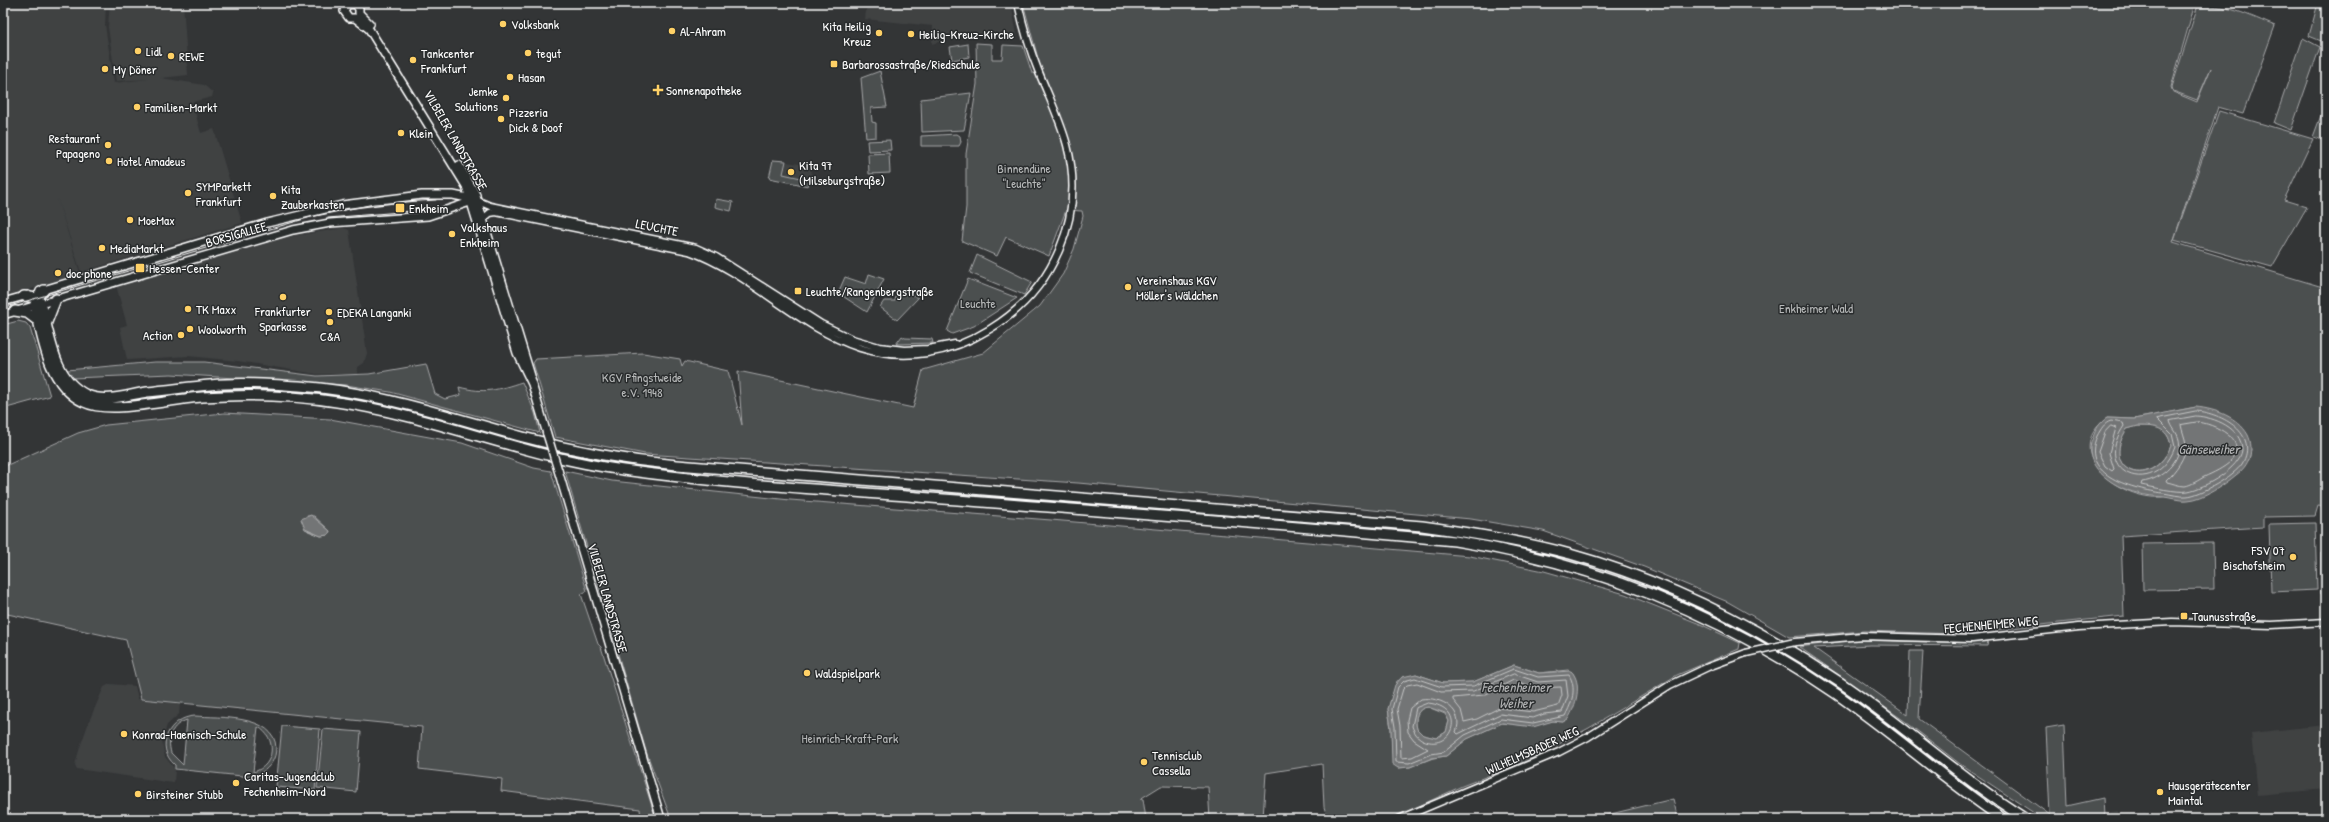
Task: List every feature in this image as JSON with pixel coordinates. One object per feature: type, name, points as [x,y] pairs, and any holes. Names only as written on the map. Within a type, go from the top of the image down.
[{"type":"highway","points":[[44,290],[37,302],[63,374],[77,389],[98,398],[116,398],[212,384],[265,383],[302,386],[386,400],[590,454],[628,460],[1422,526],[1498,537],[1564,552],[1649,580],[1716,610],[1767,637],[1842,684],[1964,778],[2026,819]]},
{"type":"highway","points":[[24,296],[37,302]]},
{"type":"highway","points":[[56,299],[43,322],[51,366],[64,387],[84,403],[103,408],[206,397],[253,395],[305,398],[368,407],[564,459],[640,473],[1359,532],[1455,541],[1528,554],[1605,576],[1646,591],[1743,636],[1835,694],[1953,784],[2003,819]]},
{"type":"highway","points":[[15,311],[32,316],[43,322]]},
{"type":"main road","name":"VILBELER LANDSTRASSE","points":[[352,4],[359,9],[357,16],[349,18],[345,15],[345,9],[352,4]]},
{"type":"main road","name":"VILBELER LANDSTRASSE","points":[[357,16],[379,44],[474,198],[515,348],[532,384]]},
{"type":"main road","name":"VILBELER LANDSTRASSE","points":[[357,16],[378,35],[474,198],[483,220],[529,370],[661,819]]},
{"type":"main road","points":[[457,196],[462,188],[462,179]]},
{"type":"main road","name":"BORSIGALLEE","points":[[3,302],[267,223],[317,211],[394,197],[457,196],[474,198]]},
{"type":"main road","name":"BORSIGALLEE","points":[[3,315],[37,302],[56,299],[300,228],[358,220],[418,218],[474,198]]},
{"type":"street","name":"LEUCHTE","points":[[474,198],[503,211],[674,248],[699,255],[834,337],[860,348],[889,351],[919,350],[961,344],[996,326],[1034,292],[1058,254],[1067,228],[1071,210],[1072,180],[1067,145],[1028,43],[1018,3]]},
{"type":"street","name":"LEUCHTE","points":[[483,220],[492,212],[503,211]]},
{"type":"street","name":"FECHENHEIMER WEG","points":[[1666,687],[1708,667],[1746,653],[1795,642],[1862,636],[1972,639],[2079,627],[2172,622],[2272,625],[2326,622]]},
{"type":"street","name":"WILHELMSBADER WEG","points":[[1400,819],[1559,752],[1593,734],[1666,687]]},
{"type":"shaded area","points":[[3,3],[106,3],[105,25],[114,83],[149,79],[116,81],[108,27],[110,3],[183,3],[188,75],[161,78],[204,85],[213,93],[212,97],[192,102],[201,133],[214,129],[242,223],[81,272],[57,198],[80,273],[3,298]]},
{"type":"shaded area","points":[[867,3],[1011,3],[1017,35],[955,36],[932,44],[933,26],[865,19]]},
{"type":"shaded area","name":"Kita 97 (Milseburgstraße)","points":[[773,160],[813,166],[808,186],[769,178]]},
{"type":"shaded area","points":[[344,228],[349,230],[367,353],[364,363],[358,367],[357,374],[316,374],[238,361],[188,356],[127,360],[120,327],[127,325],[116,285],[280,238]]},
{"type":"shaded area","name":"Konrad-Haenisch-Schule","points":[[110,684],[135,686],[138,699],[180,703],[179,714],[167,725],[162,741],[165,757],[175,769],[174,783],[77,769],[75,765],[90,719],[104,687]]},
{"type":"shaded area","points":[[2326,725],[2326,789],[2257,795],[2251,733]]},
{"type":"shaded area","points":[[2119,811],[2119,814],[2153,812],[2153,819],[2111,819],[2110,812]]},
{"type":"green space","name":"Enkheimer Wald","points":[[1023,3],[2191,3],[2194,7],[2171,87],[2173,92],[2197,102],[2211,68],[2197,100],[2173,91],[2172,87],[2197,8],[2207,6],[2227,8],[2237,11],[2275,26],[2243,114],[2218,107],[2173,242],[2326,288],[2326,507],[2318,506],[2315,516],[2263,517],[2263,527],[2121,536],[2124,616],[1956,634],[1864,631],[1789,637],[1728,602],[1644,567],[1543,531],[1471,519],[1078,483],[645,454],[555,437],[533,363],[536,359],[643,353],[680,359],[682,366],[685,361],[728,371],[742,425],[738,371],[913,408],[923,370],[983,353],[1040,306],[1063,274],[1074,249],[1083,216],[1082,211],[1066,210],[1049,256],[1006,237],[997,256],[962,241],[966,207],[966,154],[977,84],[976,43],[992,44],[992,59],[1002,59],[1003,45],[1023,46],[1032,73],[1042,73]],"holes":[[[2196,407],[2251,450],[2249,460],[2162,497],[2146,496],[2129,491],[2114,483],[2101,472],[2092,460],[2089,446],[2094,432],[2107,418],[2134,419]]]},
{"type":"green space","points":[[2318,3],[2326,3],[2326,43],[2309,36]]},
{"type":"green space","points":[[2303,38],[2320,47],[2291,130],[2274,123]]},
{"type":"green space","points":[[968,44],[969,57],[952,60],[950,47]]},
{"type":"green space","points":[[880,71],[887,107],[871,108],[872,122],[876,123],[876,137],[866,138],[861,78]]},
{"type":"green space","points":[[971,93],[964,130],[922,132],[921,99]]},
{"type":"green space","points":[[2326,102],[2326,141],[2313,137]]},
{"type":"green space","points":[[2219,111],[2313,139],[2284,200],[2307,207],[2272,267],[2174,240]]},
{"type":"green space","points":[[957,134],[960,136],[961,142],[959,146],[921,146],[921,136]]},
{"type":"green space","points":[[890,140],[891,150],[868,151],[867,141]]},
{"type":"green space","points":[[889,153],[890,173],[869,174],[868,154]]},
{"type":"green space","points":[[773,160],[786,161],[783,174],[810,180],[808,186],[769,178]]},
{"type":"green space","points":[[716,199],[733,202],[731,211],[715,207]]},
{"type":"green space","points":[[977,255],[1032,282],[1024,295],[970,273]]},
{"type":"green space","points":[[869,274],[884,279],[867,312],[838,293],[845,277],[866,284]]},
{"type":"green space","name":"Leuchte","points":[[968,279],[1017,298],[974,326],[952,334],[947,331]]},
{"type":"green space","points":[[897,293],[914,295],[918,298],[897,320],[880,307],[884,301],[895,301]]},
{"type":"green space","points":[[18,321],[26,323],[30,328],[50,396],[3,409],[3,325]]},
{"type":"green space","points":[[902,336],[905,338],[932,339],[933,343],[896,344]]},
{"type":"green space","points":[[155,362],[204,362],[317,376],[369,374],[426,364],[435,394],[445,399],[461,395],[459,387],[484,391],[522,382],[535,413],[540,433],[390,392],[346,385],[171,374],[72,378],[67,370]]},
{"type":"green space","points":[[224,413],[330,419],[462,443],[534,468],[551,471],[587,591],[581,594],[598,644],[601,647],[656,819],[641,819],[640,809],[501,791],[502,779],[419,769],[422,727],[141,699],[126,640],[3,613],[3,467],[78,433],[106,425]],"holes":[[[306,516],[314,516],[330,531],[328,535],[321,536],[308,531]]]},
{"type":"green space","points":[[2138,426],[2150,426],[2164,431],[2171,446],[2162,460],[2151,469],[2140,472],[2131,470],[2123,465],[2119,456],[2120,443],[2127,429]]},
{"type":"green space","name":"Heinrich-Kraft-Park","points":[[565,471],[612,481],[790,500],[1051,520],[1470,556],[1544,571],[1625,594],[1700,624],[1740,643],[1739,649],[1677,675],[1589,728],[1529,760],[1462,786],[1391,819],[1328,819],[1324,807],[1322,764],[1266,773],[1263,818],[1210,819],[1208,787],[1161,786],[1140,799],[1143,799],[1146,819],[726,819],[718,816],[716,819],[671,819],[646,751]],"holes":[[[1514,665],[1539,673],[1568,670],[1573,673],[1576,680],[1575,698],[1563,722],[1553,721],[1530,726],[1502,723],[1467,739],[1446,756],[1433,758],[1410,767],[1398,768],[1392,753],[1391,728],[1388,709],[1397,681],[1416,674],[1443,683],[1473,682]]]},
{"type":"green space","name":"FSV 07 Bischofsheim","points":[[2315,523],[2317,590],[2271,592],[2269,524]]},
{"type":"green space","points":[[2213,543],[2214,589],[2143,590],[2142,544]]},
{"type":"green space","points":[[2321,552],[2326,552],[2326,594],[2321,594]]},
{"type":"green space","points":[[1853,640],[1932,642],[1988,641],[1987,646],[1870,645],[1814,648],[1908,715],[1910,651],[1923,651],[1919,719],[2050,815],[2046,728],[2064,725],[2067,806],[2103,798],[2104,817],[2111,816],[2111,819],[2043,819],[1960,764],[1906,722],[1799,647]]},
{"type":"green space","points":[[1428,707],[1445,714],[1449,721],[1446,732],[1436,738],[1423,735],[1417,729],[1417,714],[1421,709]]},
{"type":"green space","points":[[195,716],[231,718],[256,723],[266,729],[273,737],[276,748],[274,759],[261,773],[261,778],[175,769],[175,765],[169,758],[166,750],[165,742],[167,734],[172,727],[186,718]],"holes":[[[187,720],[183,765],[171,753],[170,737],[177,725]],[[258,727],[268,737],[271,744],[271,751],[270,758],[266,764],[261,769],[253,772]]]},
{"type":"green space","points":[[282,726],[320,729],[315,790],[276,787]]},
{"type":"green space","points":[[323,729],[361,732],[356,792],[317,788]]},
{"type":"green space","points":[[1673,799],[1678,819],[1590,819]]},
{"type":"water","name":"Gänseweiher","points":[[2196,407],[2219,412],[2238,423],[2244,429],[2250,441],[2250,457],[2241,471],[2231,479],[2214,491],[2194,499],[2179,500],[2144,495],[2127,490],[2118,486],[2101,473],[2091,457],[2090,447],[2097,429],[2107,418],[2134,419]],"holes":[[[2144,426],[2155,427],[2164,431],[2171,446],[2162,460],[2152,469],[2141,472],[2131,471],[2123,465],[2119,456],[2120,444],[2127,429]]]},
{"type":"water","points":[[311,515],[330,531],[328,535],[321,536],[305,529],[301,519]]},
{"type":"water","name":"Fechenheimer Weiher","points":[[1514,665],[1539,673],[1571,671],[1577,682],[1577,695],[1571,714],[1568,719],[1563,722],[1553,721],[1533,727],[1502,723],[1467,739],[1446,756],[1432,758],[1410,767],[1398,768],[1392,764],[1391,728],[1388,709],[1395,685],[1402,677],[1416,674],[1443,683],[1473,682]],"holes":[[[1428,707],[1445,713],[1449,721],[1446,732],[1436,738],[1423,735],[1417,729],[1416,717],[1421,709]]]},
{"type":"tram line","points":[[3,308],[311,217],[374,204],[436,200]]},
{"type":"tram line","points":[[328,218],[436,209]]},
{"type":"place","name":"Volksbank","points":[[503,24]]},
{"type":"place","name":"Al-Ahram","points":[[672,31]]},
{"type":"place","name":"Kita Heilig Kreuz","points":[[879,33]]},
{"type":"place","name":"Heilig-Kreuz-Kirche","points":[[911,34]]},
{"type":"place","name":"Lidl","points":[[138,51]]},
{"type":"place","name":"tegut","points":[[528,53]]},
{"type":"place","name":"REWE","points":[[171,56]]},
{"type":"place","name":"Tankcenter Frankfurt","points":[[413,60]]},
{"type":"place","name":"Barbarossastraße/Riedschule","points":[[834,64]]},
{"type":"place","name":"My Döner","points":[[105,69]]},
{"type":"place","name":"Hasan","points":[[510,77]]},
{"type":"place","name":"Sonnenapotheke","points":[[658,90]]},
{"type":"place","name":"Jemke Solutions","points":[[506,98]]},
{"type":"place","name":"Familien-Markt","points":[[137,107]]},
{"type":"place","name":"Pizzeria Dick & Doof","points":[[501,119]]},
{"type":"place","name":"Klein","points":[[401,133]]},
{"type":"place","name":"Restaurant Papageno","points":[[108,145]]},
{"type":"place","name":"Hotel Amadeus","points":[[109,161]]},
{"type":"place","name":"Kita 97 (Milseburgstraße)","points":[[791,172]]},
{"type":"place","name":"SYMParkett Frankfurt","points":[[188,193]]},
{"type":"place","name":"Kita Zauberkasten","points":[[273,196]]},
{"type":"place","name":"Enkheim","points":[[400,208]]},
{"type":"place","name":"MoeMax","points":[[130,220]]},
{"type":"place","name":"Volkshaus Enkheim","points":[[452,234]]},
{"type":"place","name":"MediaMarkt","points":[[102,248]]},
{"type":"place","name":"Hessen-Center","points":[[140,268]]},
{"type":"place","name":"doc phone","points":[[58,273]]},
{"type":"place","name":"Vereinshaus KGV Möller's Wäldchen","points":[[1128,287]]},
{"type":"place","name":"Leuchte/Rangenbergstraße","points":[[798,291]]},
{"type":"place","name":"Frankfurter Sparkasse","points":[[283,297]]},
{"type":"place","name":"TK Maxx","points":[[188,309]]},
{"type":"place","name":"EDEKA Langanki","points":[[329,312]]},
{"type":"place","name":"C&A","points":[[330,322]]},
{"type":"place","name":"Woolworth","points":[[190,329]]},
{"type":"place","name":"Action","points":[[181,335]]},
{"type":"place","name":"FSV 07 Bischofsheim","points":[[2293,557]]},
{"type":"place","name":"Taunusstraße","points":[[2184,616]]},
{"type":"place","name":"Waldspielpark","points":[[807,673]]},
{"type":"place","name":"Konrad-Haenisch-Schule","points":[[124,734]]},
{"type":"place","name":"Tennisclub Cassella","points":[[1144,762]]},
{"type":"place","name":"Caritas-Jugendclub Fechenheim-Nord","points":[[236,783]]},
{"type":"place","name":"Hausgerätecenter Maintal","points":[[2160,792]]},
{"type":"place","name":"Birsteiner Stubb","points":[[138,794]]},
{"type":"park label","name":"Binnendüne \"Leuchte\"","points":[[1024,176]]},
{"type":"park label","name":"KGV Pfingstweide e.V. 1948","points":[[642,384]]}]
